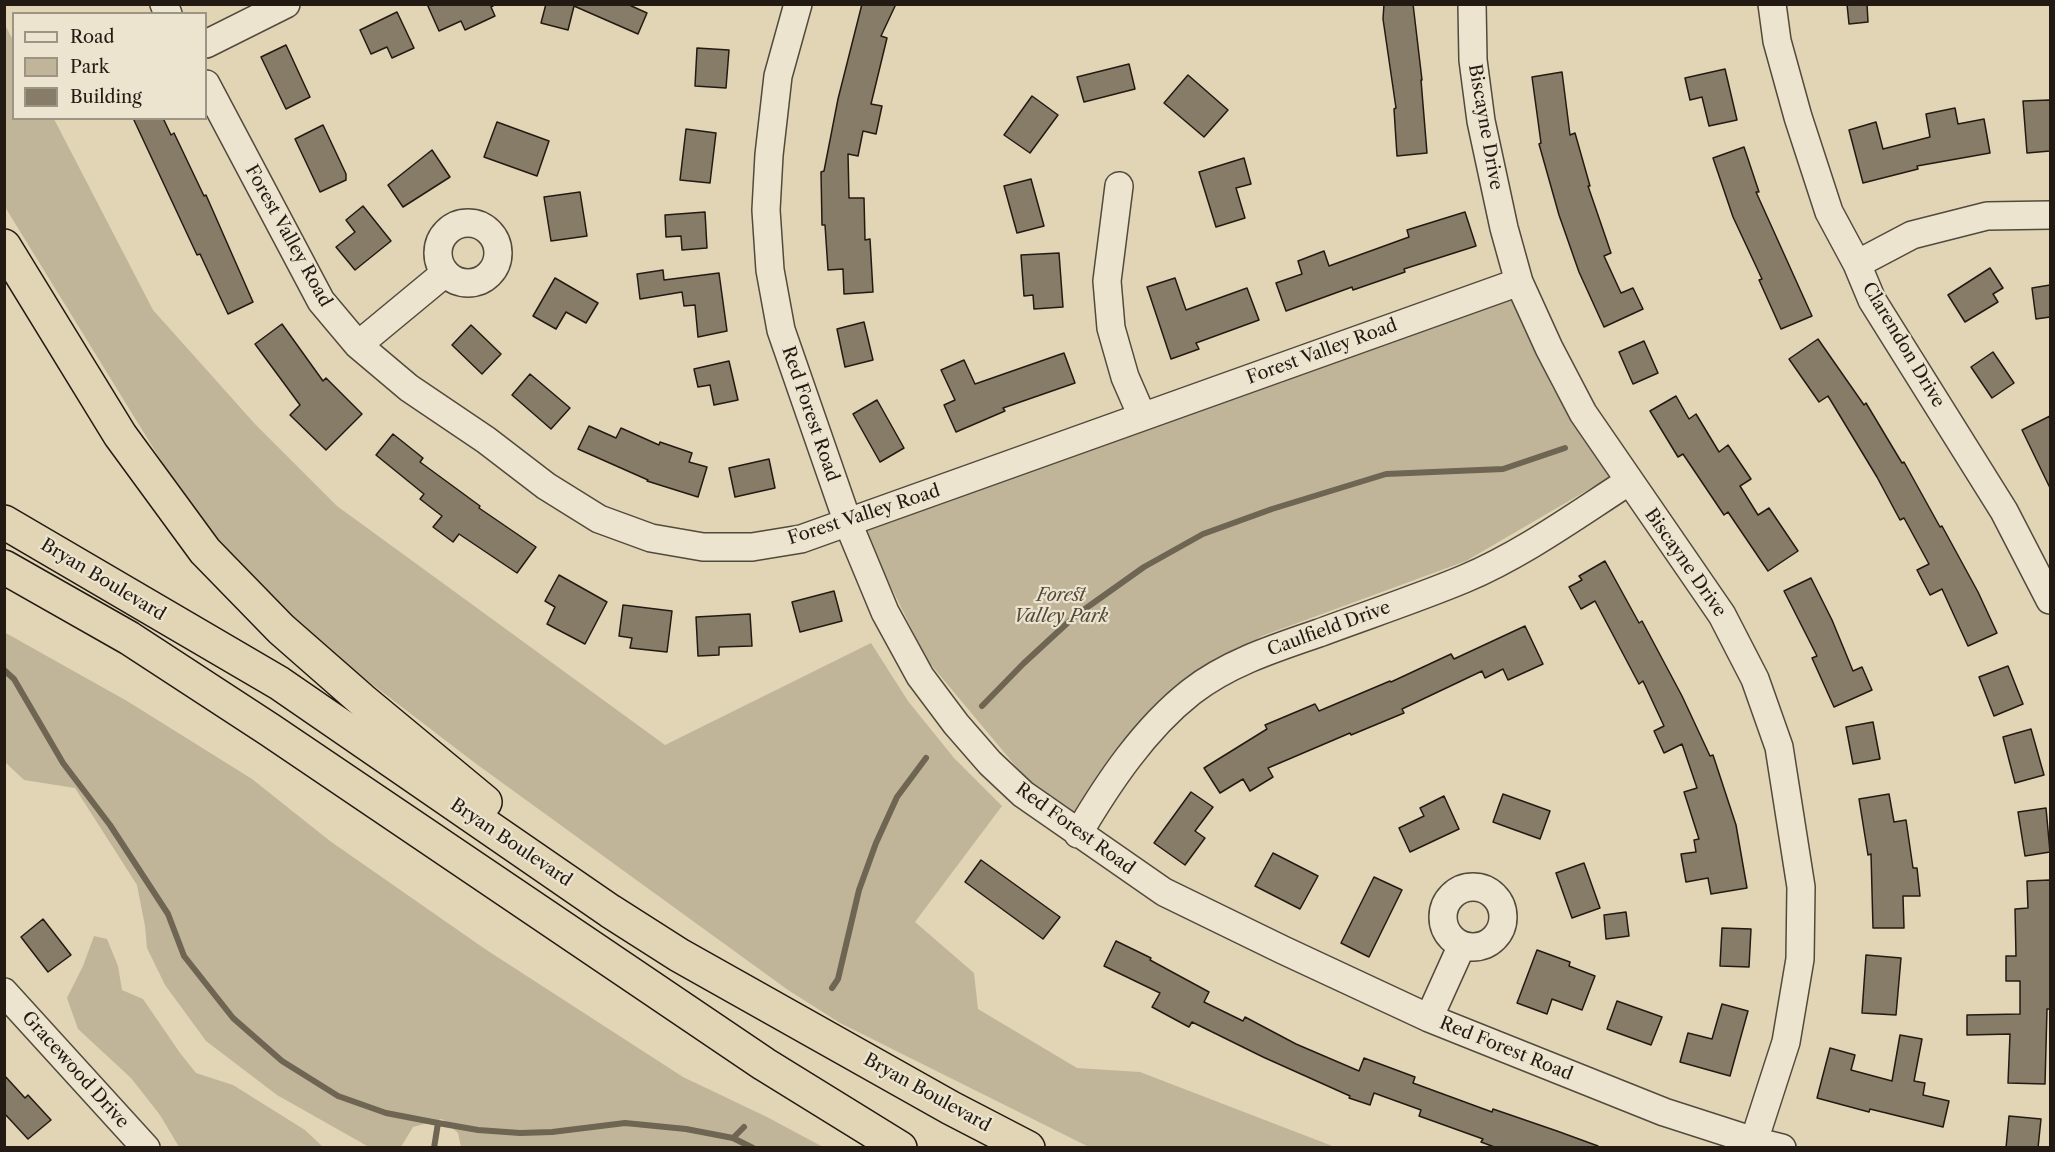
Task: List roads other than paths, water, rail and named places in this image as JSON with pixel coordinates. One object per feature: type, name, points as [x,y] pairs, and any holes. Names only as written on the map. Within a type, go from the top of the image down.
[{"type":"highway","points":[[4,246],[120,435],[205,550],[281,628],[362,700],[496,811],[635,910],[679,955]]},
{"type":"highway","name":"Bryan Boulevard","points":[[4,522],[279,683],[610,911],[679,955],[951,1108],[1028,1148]]},
{"type":"highway","name":"Bryan Boulevard","points":[[4,567],[129,638],[270,730],[764,1064],[900,1148]]},
{"type":"highway","points":[[4,586],[30,598],[86,613]]},
{"type":"street","points":[[207,44],[286,4]]},
{"type":"street","name":"Biscayne Drive","points":[[1472,4],[1473,60],[1481,121],[1504,228],[1519,282],[1548,348],[1582,413],[1722,615],[1755,679],[1779,747],[1801,887],[1800,959],[1786,1041],[1754,1141]]},
{"type":"street","name":"Clarendon Drive","points":[[1772,4],[1776,41],[1829,212],[1857,264],[1872,300],[2004,511],[2050,600]]},
{"type":"street","name":"Red Forest Road","points":[[794,6],[778,76],[769,155],[766,210],[770,270],[781,330],[848,523],[885,612],[920,676],[956,724],[990,763],[1023,794],[1164,892],[1429,1018],[1664,1112],[1782,1148]]},
{"type":"street","name":"Forest Valley Road","points":[[207,86],[321,301],[358,345],[409,388],[486,440],[546,486],[599,519],[651,538],[704,547],[752,547],[801,539],[1519,282]]},
{"type":"street","points":[[1119,186],[1107,281],[1111,328],[1125,377],[1142,416]]},
{"type":"street","points":[[1857,264],[1912,235],[1987,216],[2050,215]]},
{"type":"street","points":[[358,345],[445,273]]},
{"type":"street","name":"Caulfield Drive","points":[[1078,834],[1098,800],[1154,726],[1192,691],[1266,651],[1465,578],[1526,548],[1628,482]]},
{"type":"street","points":[[1429,1018],[1462,945]]},
{"type":"street","name":"Gracewood Drive","points":[[4,992],[146,1148]]},
{"type":"waterway","points":[[982,706],[1075,616],[1144,567],[1203,534],[1272,509],[1386,474],[1503,469],[1565,448]]},
{"type":"waterway","points":[[4,670],[14,679],[63,763],[110,825],[168,914],[184,956],[233,1018],[282,1061],[338,1096],[386,1113],[438,1123],[478,1130],[520,1133],[552,1132],[625,1123],[686,1129],[733,1138],[753,1148]]},
{"type":"waterway","points":[[832,988],[838,979],[859,890],[876,843],[897,797],[926,758]]},
{"type":"waterway","points":[[434,1148],[438,1123]]},
{"type":"waterway","points":[[733,1138],[744,1127]]},
{"type":"park label","name":"Forest Valley Park","points":[[1061,606]]}]
